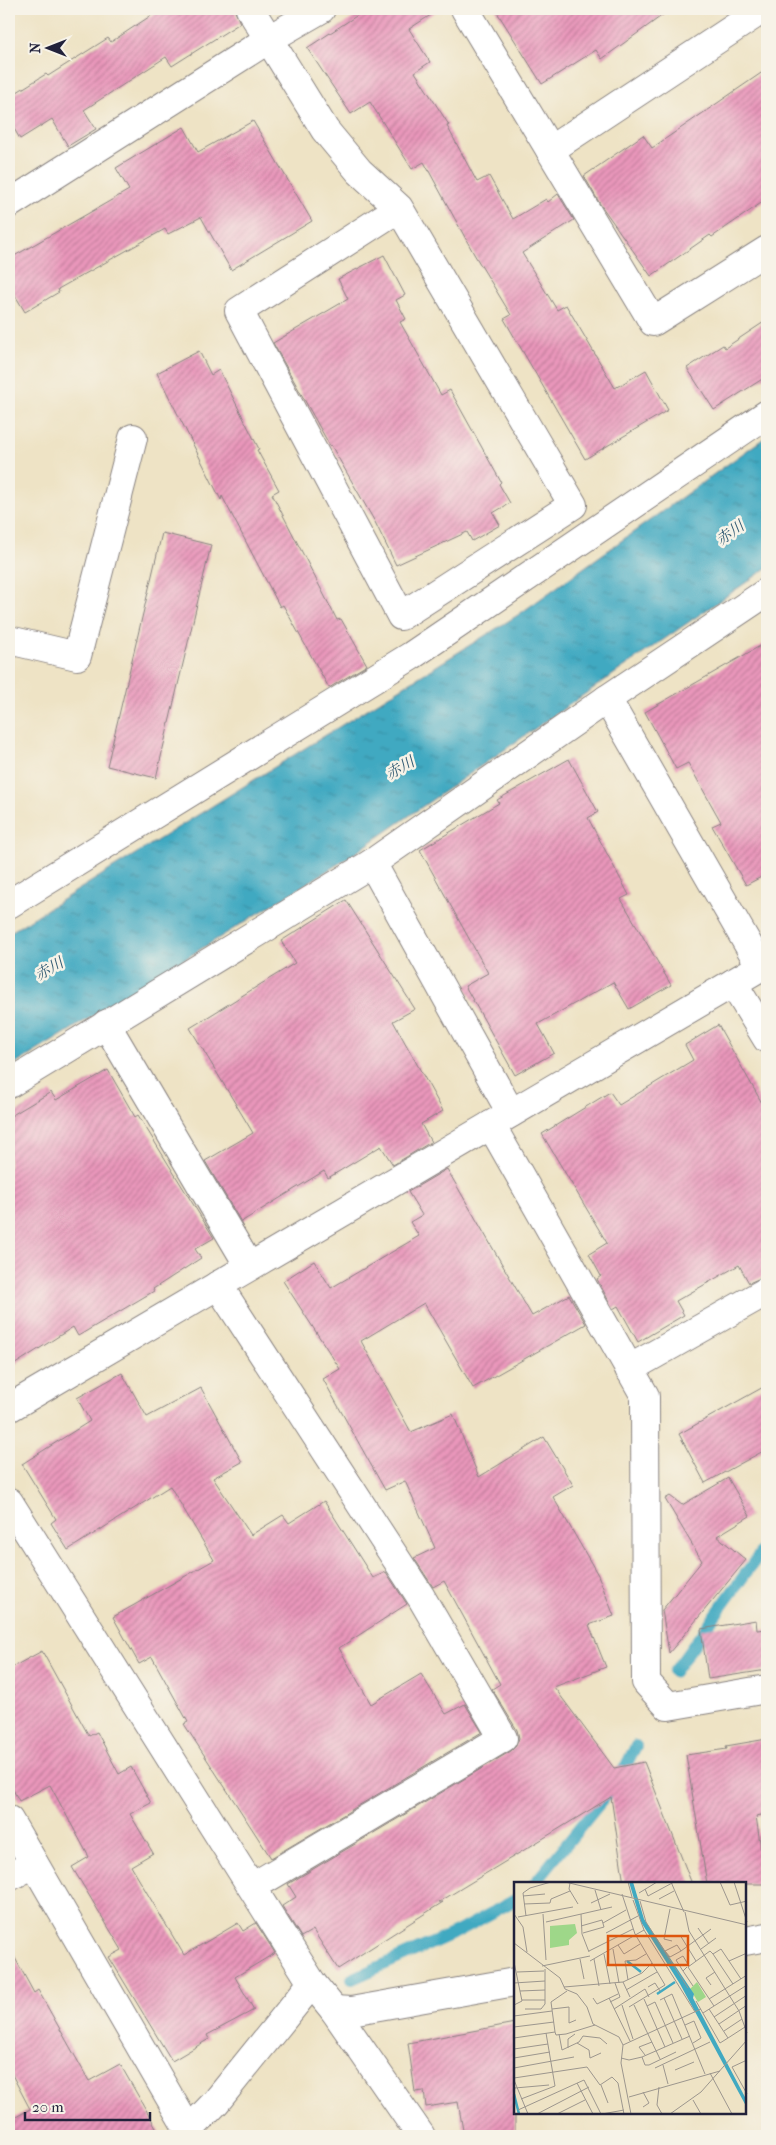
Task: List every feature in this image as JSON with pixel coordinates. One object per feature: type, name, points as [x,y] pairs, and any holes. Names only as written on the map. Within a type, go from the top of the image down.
[{"type":"street","points":[[250,9],[325,130],[359,171],[399,208],[574,505],[401,616],[239,311],[399,208]]},
{"type":"street","points":[[9,204],[270,39],[321,9]]},
{"type":"street","points":[[464,9],[653,322],[767,250]]},
{"type":"street","points":[[550,150],[763,9]]},
{"type":"street","points":[[9,904],[411,656],[767,414]]},
{"type":"street","points":[[9,640],[77,656],[133,438]]},
{"type":"street","points":[[9,1084],[372,863],[607,699],[767,592]]},
{"type":"street","points":[[9,1408],[764,965],[607,699]]},
{"type":"street","points":[[372,863],[501,1119],[645,1396],[646,1682],[668,1706],[767,1689]]},
{"type":"street","points":[[733,983],[767,1038]]},
{"type":"street","points":[[106,1024],[249,1266]]},
{"type":"street","points":[[218,1285],[421,1597],[503,1738],[252,1887]]},
{"type":"street","points":[[630,1369],[767,1291]]},
{"type":"street","points":[[9,1502],[312,1984],[334,2010],[420,2136]]},
{"type":"street","points":[[9,1820],[191,2133],[312,1984]]},
{"type":"street","points":[[9,1877],[34,1864]]},
{"type":"street","points":[[746,1941],[767,1937]]},
{"type":"street","points":[[334,2010],[351,2011],[514,1982]]},
{"type":"water","name":"赤川","points":[[767,436],[767,568],[351,856],[9,1068],[9,933],[518,615]]},
{"type":"building","points":[[161,9],[234,9],[240,23],[172,66],[166,57],[84,110],[96,129],[68,146],[52,119],[20,139],[9,120],[9,97],[46,74],[48,76],[108,38],[111,42]]},
{"type":"building","points":[[367,9],[440,9],[409,29],[430,62],[415,72],[449,125],[447,126],[477,182],[489,176],[513,219],[546,199],[548,202],[558,194],[574,220],[522,253],[557,310],[566,305],[615,388],[646,370],[668,410],[585,459],[504,319],[511,315],[474,254],[424,162],[412,169],[370,102],[351,114],[307,48]]},
{"type":"building","points":[[495,9],[671,9],[602,59],[596,50],[542,84]]},
{"type":"building","points":[[767,69],[767,199],[712,237],[710,235],[651,276],[600,204],[584,176],[643,135],[652,148]]},
{"type":"building","points":[[253,121],[312,221],[231,270],[201,217],[168,234],[165,229],[58,289],[59,292],[25,312],[9,285],[9,259],[129,190],[116,168],[184,127],[198,152]]},
{"type":"building","points":[[384,255],[405,295],[396,300],[406,319],[400,322],[441,395],[450,390],[501,482],[499,484],[510,503],[493,513],[500,525],[472,541],[467,532],[396,565],[375,522],[273,343],[348,299],[338,279]]},
{"type":"building","points":[[767,320],[767,376],[714,410],[687,368],[723,345],[725,348]]},
{"type":"building","points":[[199,351],[211,375],[219,370],[259,449],[257,450],[279,490],[272,494],[337,620],[341,619],[367,665],[329,688],[283,605],[280,607],[222,496],[221,500],[157,373]]},
{"type":"building","points":[[162,533],[211,545],[156,778],[107,766]]},
{"type":"building","points":[[767,642],[767,874],[746,885],[712,826],[721,822],[688,763],[676,769],[645,712]]},
{"type":"building","points":[[569,759],[598,812],[588,818],[629,895],[621,899],[671,985],[629,1009],[613,982],[538,1024],[554,1053],[515,1075],[465,986],[488,973],[420,850],[499,803],[497,800]]},
{"type":"building","points":[[346,900],[415,1009],[393,1021],[443,1111],[421,1124],[431,1142],[393,1165],[381,1146],[328,1178],[324,1171],[241,1222],[205,1161],[253,1133],[190,1028],[295,963],[281,941]]},
{"type":"building","points":[[718,1025],[767,1112],[767,1275],[749,1283],[739,1265],[676,1301],[684,1315],[638,1342],[618,1306],[613,1309],[597,1279],[601,1276],[589,1254],[607,1243],[542,1134],[610,1092],[619,1105],[693,1060],[685,1045]]},
{"type":"building","points":[[108,1070],[135,1117],[138,1115],[214,1238],[195,1249],[201,1258],[153,1289],[154,1291],[78,1336],[73,1327],[9,1368],[9,1117],[51,1092],[56,1100]]},
{"type":"building","points":[[447,1169],[532,1316],[569,1295],[586,1324],[473,1388],[424,1303],[361,1341],[411,1432],[453,1414],[479,1477],[544,1437],[573,1485],[553,1497],[598,1575],[614,1616],[589,1625],[606,1667],[554,1687],[614,1768],[644,1762],[691,1882],[624,1882],[611,1797],[439,1902],[443,1902],[338,1969],[313,1930],[301,1937],[282,1906],[296,1897],[288,1884],[511,1751],[516,1746],[519,1738],[517,1730],[492,1689],[500,1684],[444,1581],[433,1587],[414,1558],[435,1548],[405,1481],[385,1490],[323,1379],[340,1369],[283,1281],[314,1261],[331,1288],[419,1236],[410,1222],[422,1215],[408,1192]]},
{"type":"building","points":[[122,1373],[147,1417],[201,1388],[242,1462],[213,1478],[251,1535],[283,1515],[289,1523],[324,1501],[373,1578],[386,1572],[407,1604],[339,1648],[371,1704],[421,1674],[446,1714],[465,1704],[482,1732],[271,1858],[184,1724],[188,1722],[152,1657],[139,1664],[113,1617],[214,1560],[170,1486],[68,1550],[51,1523],[56,1519],[22,1464],[90,1421],[77,1398]]},
{"type":"building","points":[[767,1385],[767,1449],[705,1483],[679,1434]]},
{"type":"building","points":[[728,1478],[750,1516],[717,1536],[746,1560],[669,1653],[662,1610],[702,1561],[665,1499],[670,1496],[682,1505]]},
{"type":"building","points":[[756,1620],[757,1630],[767,1629],[767,1670],[708,1679],[701,1629]]},
{"type":"building","points":[[42,1651],[89,1736],[97,1732],[119,1774],[131,1767],[151,1803],[130,1814],[153,1853],[131,1866],[184,1955],[238,1923],[243,1931],[256,1923],[275,1953],[235,1977],[254,2010],[207,2035],[209,2039],[172,2061],[109,1957],[122,1950],[72,1867],[89,1857],[50,1785],[19,1801],[9,1782],[9,1669]]},
{"type":"building","points":[[767,1739],[767,1814],[756,1816],[766,1884],[707,1882],[686,1755],[727,1749],[726,1746]]},
{"type":"building","points":[[9,1947],[34,1993],[38,1990],[89,2081],[120,2064],[161,2136],[9,2136],[9,2121],[30,2109],[9,2069]]},
{"type":"building","points":[[514,2023],[515,2136],[464,2136],[458,2102],[426,2107],[424,2091],[415,2092],[408,2043]]},
{"type":"waterway","points":[[674,1672],[767,1544]]},
{"type":"waterway","points":[[536,1882],[618,1781],[636,1746]]},
{"type":"waterway","points":[[352,1979],[457,1932],[514,1901]]}]
